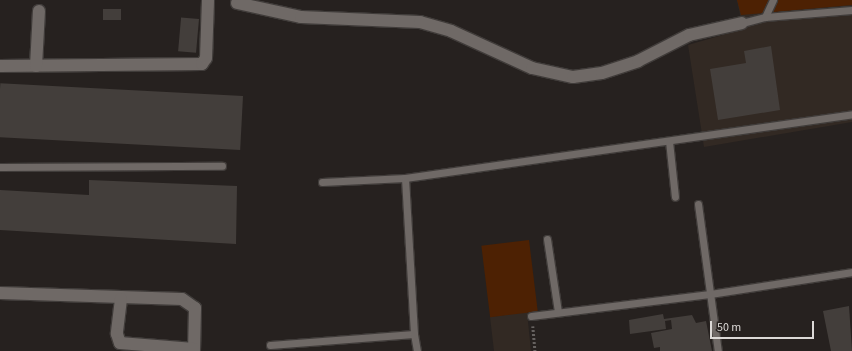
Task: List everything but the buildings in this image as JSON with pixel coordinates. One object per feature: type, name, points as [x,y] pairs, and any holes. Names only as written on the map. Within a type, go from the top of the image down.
[{"type":"street","points":[[0,66],[202,64],[206,58],[208,0]]},
{"type":"street","points":[[237,3],[322,19],[420,22],[451,31],[532,68],[573,77],[602,73],[638,61],[689,35],[742,23]]},
{"type":"street","points":[[36,66],[39,11]]},
{"type":"street","points":[[0,293],[121,299],[182,299],[193,304],[196,314],[194,350],[120,344],[117,340],[121,299]]},
{"type":"lane","points":[[765,17],[773,0]]},
{"type":"lane","points":[[742,23],[765,17],[852,10]]},
{"type":"lane","points":[[322,182],[405,178],[852,114]]},
{"type":"lane","points":[[669,141],[675,197]]},
{"type":"lane","points":[[0,167],[222,166]]},
{"type":"lane","points":[[405,178],[414,334],[417,351]]},
{"type":"lane","points":[[698,204],[718,351]]},
{"type":"lane","points":[[547,239],[558,312]]},
{"type":"lane","points":[[531,316],[710,294],[852,272]]},
{"type":"lane","points":[[270,345],[414,334]]},
{"type":"path","points":[[531,316],[536,351]]},
{"type":"shaded area","points":[[737,0],[852,0],[852,122],[704,147],[688,45],[743,29]]},
{"type":"shaded area","points":[[737,0],[852,0],[852,5],[741,15]]},
{"type":"shaded area","points":[[529,240],[538,311],[490,317],[481,246]]},
{"type":"shaded area","points":[[527,312],[531,351],[494,351],[490,317]]}]
